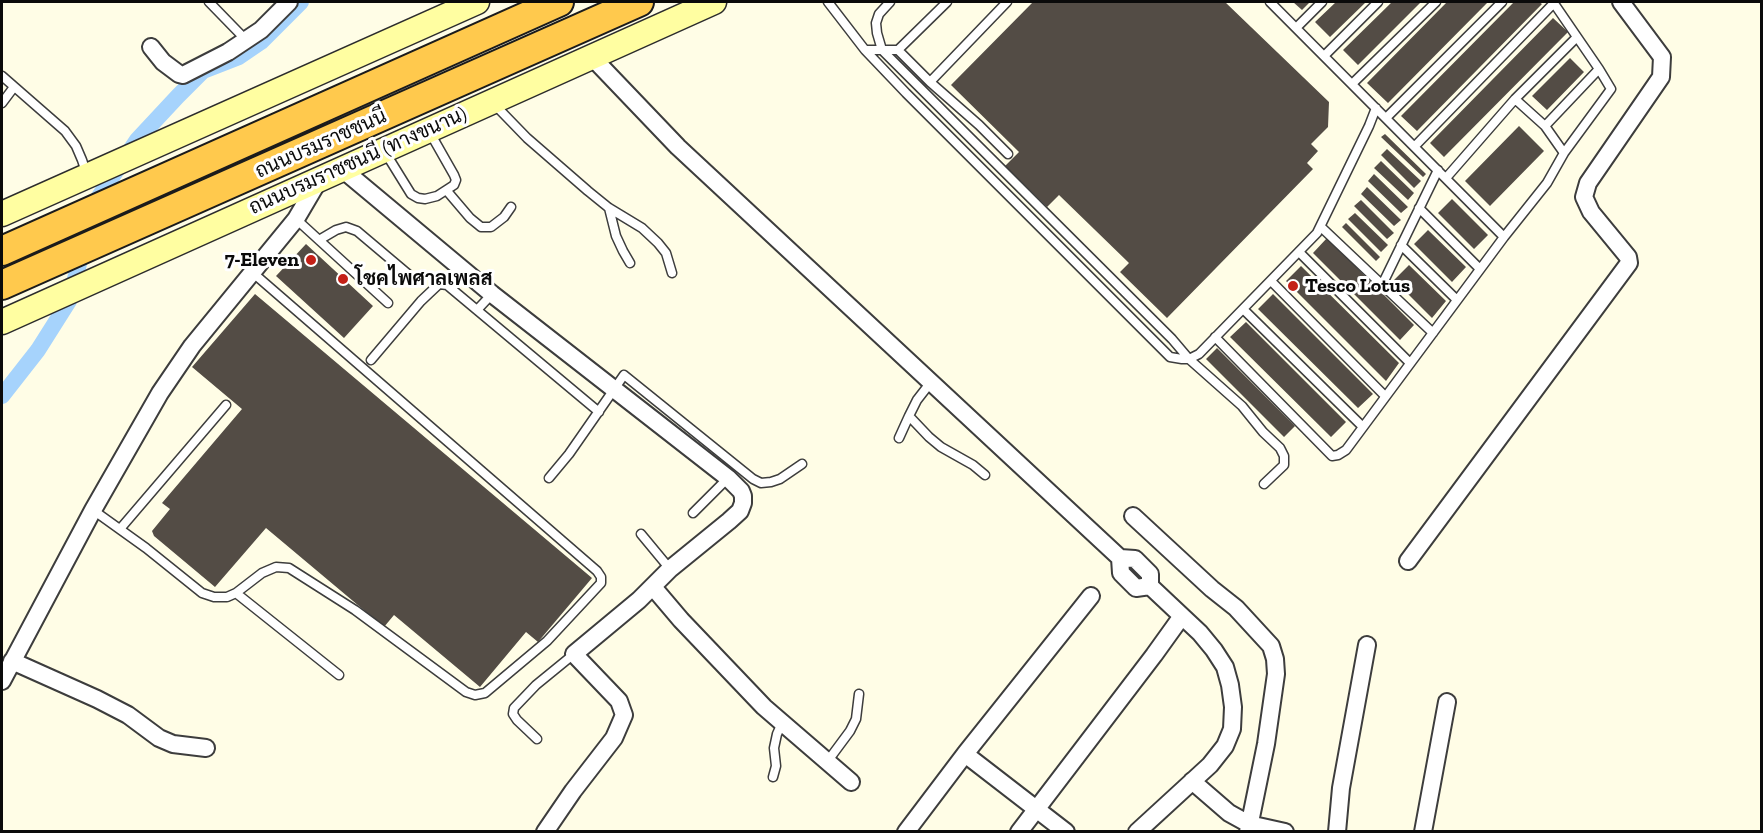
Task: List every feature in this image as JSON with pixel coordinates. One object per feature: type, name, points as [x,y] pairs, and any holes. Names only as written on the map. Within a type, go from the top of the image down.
[{"type":"highway","name":"ถนนบรมราชชนนี","points":[[2,251],[559,2]]},
{"type":"highway","name":"ถนนบรมราชชนนี","points":[[2,285],[639,2]]},
{"type":"main road","points":[[2,214],[477,2]]},
{"type":"main road","name":"ถนนบรมราชชนนี (ทางขนาน)","points":[[2,322],[714,2]]},
{"type":"street","points":[[151,47],[163,62],[183,75],[228,52],[261,30],[289,2]]},
{"type":"street","points":[[1408,561],[1629,263],[1628,256],[1591,212],[1584,197],[1588,183],[1661,77],[1662,57],[1621,2]]},
{"type":"street","points":[[591,56],[678,147],[1120,558],[1121,573],[1136,588],[1150,586],[1200,633],[1214,650],[1225,667],[1233,707],[1232,729],[1225,746],[1210,765],[1137,831]]},
{"type":"street","points":[[2,681],[93,510],[160,393],[192,346],[331,173],[492,294],[728,478],[743,496],[740,511],[574,654],[619,701],[624,715],[614,738],[573,790],[545,831]]},
{"type":"street","points":[[1133,516],[1212,589],[1236,608],[1270,646],[1275,659],[1276,674],[1266,744],[1249,828]]},
{"type":"street","points":[[653,587],[681,620],[764,707],[850,782]]},
{"type":"street","points":[[906,831],[1091,596]]},
{"type":"street","points":[[1019,831],[1182,616]]},
{"type":"street","points":[[1337,831],[1341,788],[1367,645]]},
{"type":"street","points":[[12,661],[128,715],[159,738],[173,744],[206,748]]},
{"type":"street","points":[[1423,831],[1447,702]]},
{"type":"street","points":[[965,754],[1066,831]]},
{"type":"street","points":[[1192,781],[1249,828],[1285,831]]},
{"type":"lane","points":[[209,2],[246,40]]},
{"type":"lane","points":[[828,2],[865,50],[906,93],[1170,357],[1190,359],[1199,354],[1317,233],[1376,108]]},
{"type":"lane","points":[[890,2],[879,14],[876,23],[882,50],[1190,359],[1242,405],[1263,432],[1280,448],[1284,456],[1284,465],[1264,484]]},
{"type":"lane","points":[[865,50],[898,50],[947,2]]},
{"type":"lane","points":[[1270,2],[1504,237]]},
{"type":"lane","points":[[1296,28],[1322,2]]},
{"type":"lane","points":[[1324,56],[1378,2]]},
{"type":"lane","points":[[1352,84],[1435,2]]},
{"type":"lane","points":[[1386,118],[1502,2]]},
{"type":"lane","points":[[1215,337],[1332,456],[1346,450],[1504,237],[1547,183],[1564,153],[1611,89],[1553,2],[1415,146]]},
{"type":"lane","points":[[930,82],[1004,4]]},
{"type":"lane","points":[[1446,178],[1515,99],[1577,37]]},
{"type":"lane","points":[[898,50],[1008,154]]},
{"type":"lane","points":[[1545,126],[1599,69]]},
{"type":"lane","points":[[2,76],[65,131],[76,146],[90,175]]},
{"type":"lane","points":[[2,103],[14,87]]},
{"type":"lane","points":[[1515,99],[1545,126],[1564,153]]},
{"type":"lane","points":[[491,101],[527,138],[609,208],[642,228],[658,243],[666,253],[672,273]]},
{"type":"lane","points":[[383,150],[411,195],[424,199],[437,196],[447,191],[456,180],[428,130]]},
{"type":"lane","points":[[1382,285],[1438,170]]},
{"type":"lane","points":[[447,191],[470,218],[481,226],[491,227],[504,217],[511,207]]},
{"type":"lane","points":[[609,208],[616,236],[630,263]]},
{"type":"lane","points":[[1419,208],[1480,269]]},
{"type":"lane","points":[[296,219],[388,303]]},
{"type":"lane","points":[[319,240],[346,227],[357,231],[408,274]]},
{"type":"lane","points":[[1321,227],[1433,333]]},
{"type":"lane","points":[[1401,246],[1457,300]]},
{"type":"lane","points":[[1299,252],[1410,363]]},
{"type":"lane","points":[[93,510],[146,548],[202,593],[214,597],[227,597],[236,593],[262,573],[276,567],[289,568],[355,609],[466,692],[475,695],[485,693],[547,641],[601,583],[602,580],[597,571],[252,272]]},
{"type":"lane","points":[[1270,281],[1385,396]]},
{"type":"lane","points":[[371,360],[439,284],[447,285],[599,412]]},
{"type":"lane","points":[[477,310],[492,294]]},
{"type":"lane","points":[[1243,309],[1363,427]]},
{"type":"lane","points":[[549,478],[615,391],[624,375],[753,479],[762,483],[780,479],[802,464]]},
{"type":"lane","points":[[899,438],[916,400],[931,382]]},
{"type":"lane","points":[[120,529],[226,405]]},
{"type":"lane","points":[[909,416],[935,442],[985,475]]},
{"type":"lane","points":[[693,513],[728,478]]},
{"type":"lane","points":[[641,534],[670,569]]},
{"type":"lane","points":[[236,593],[339,675]]},
{"type":"lane","points":[[537,739],[517,720],[513,714],[514,708],[536,685],[574,654]]},
{"type":"lane","points":[[826,762],[850,731],[856,719],[859,694]]},
{"type":"lane","points":[[773,777],[776,766],[775,741],[782,723]]},
{"type":"building","points":[[1033,2],[1225,2],[1329,102],[1328,127],[1311,144],[1318,151],[1307,163],[1313,169],[1167,318],[1120,272],[1129,263],[1059,195],[1047,207],[1005,166],[1019,152],[951,85]]},
{"type":"building","points":[[1293,2],[1310,2],[1302,10]]},
{"type":"building","points":[[1336,2],[1366,2],[1330,37],[1315,22]]},
{"type":"building","points":[[1392,2],[1421,2],[1358,65],[1343,50]]},
{"type":"building","points":[[1447,2],[1488,2],[1388,103],[1367,83]]},
{"type":"building","points":[[1514,2],[1542,4],[1417,131],[1401,116]]},
{"type":"building","points":[[1553,18],[1568,32],[1444,157],[1430,143]]},
{"type":"building","points":[[1570,58],[1584,72],[1547,110],[1532,96]]},
{"type":"building","points":[[1519,126],[1544,151],[1490,206],[1465,181]]},
{"type":"building","points":[[1385,134],[1426,174],[1423,177],[1381,137]]},
{"type":"building","points":[[1387,149],[1421,181],[1414,188],[1381,155]]},
{"type":"building","points":[[1381,161],[1414,193],[1408,200],[1374,168]]},
{"type":"building","points":[[1374,174],[1408,207],[1401,213],[1368,181]]},
{"type":"building","points":[[1367,187],[1401,220],[1394,226],[1361,194]]},
{"type":"building","points":[[1452,199],[1488,235],[1474,249],[1438,213]]},
{"type":"building","points":[[1361,200],[1394,233],[1387,239],[1354,206]]},
{"type":"building","points":[[1355,213],[1388,245],[1381,252],[1348,219]]},
{"type":"building","points":[[1346,223],[1380,257],[1376,261],[1342,227]]},
{"type":"building","points":[[1428,230],[1466,267],[1452,282],[1414,244]]},
{"type":"building","points":[[1327,238],[1414,325],[1400,340],[1313,253]]},
{"type":"building","points":[[306,244],[373,306],[344,338],[276,276]]},
{"type":"building","points":[[1409,265],[1446,301],[1432,318],[1394,280]]},
{"type":"building","points":[[1301,266],[1399,363],[1386,381],[1286,281]]},
{"type":"building","points":[[255,294],[592,578],[538,642],[526,632],[480,687],[394,615],[384,627],[266,528],[215,587],[154,536],[152,531],[170,509],[162,503],[242,409],[192,367]]},
{"type":"building","points":[[1273,294],[1373,394],[1358,408],[1258,309]]},
{"type":"building","points":[[1246,322],[1346,422],[1331,437],[1230,337]]},
{"type":"building","points":[[1217,348],[1295,426],[1284,437],[1206,359]]},
{"type":"waterway","points":[[2,396],[38,350],[69,301],[96,201],[137,140],[203,71],[239,57],[261,42],[301,2]]},
{"type":"place","name":"7-Eleven","points":[[311,260]]},
{"type":"place","name":"โชคไพศาลเพลส","points":[[343,279]]},
{"type":"place","name":"Tesco Lotus","points":[[1293,286]]}]
